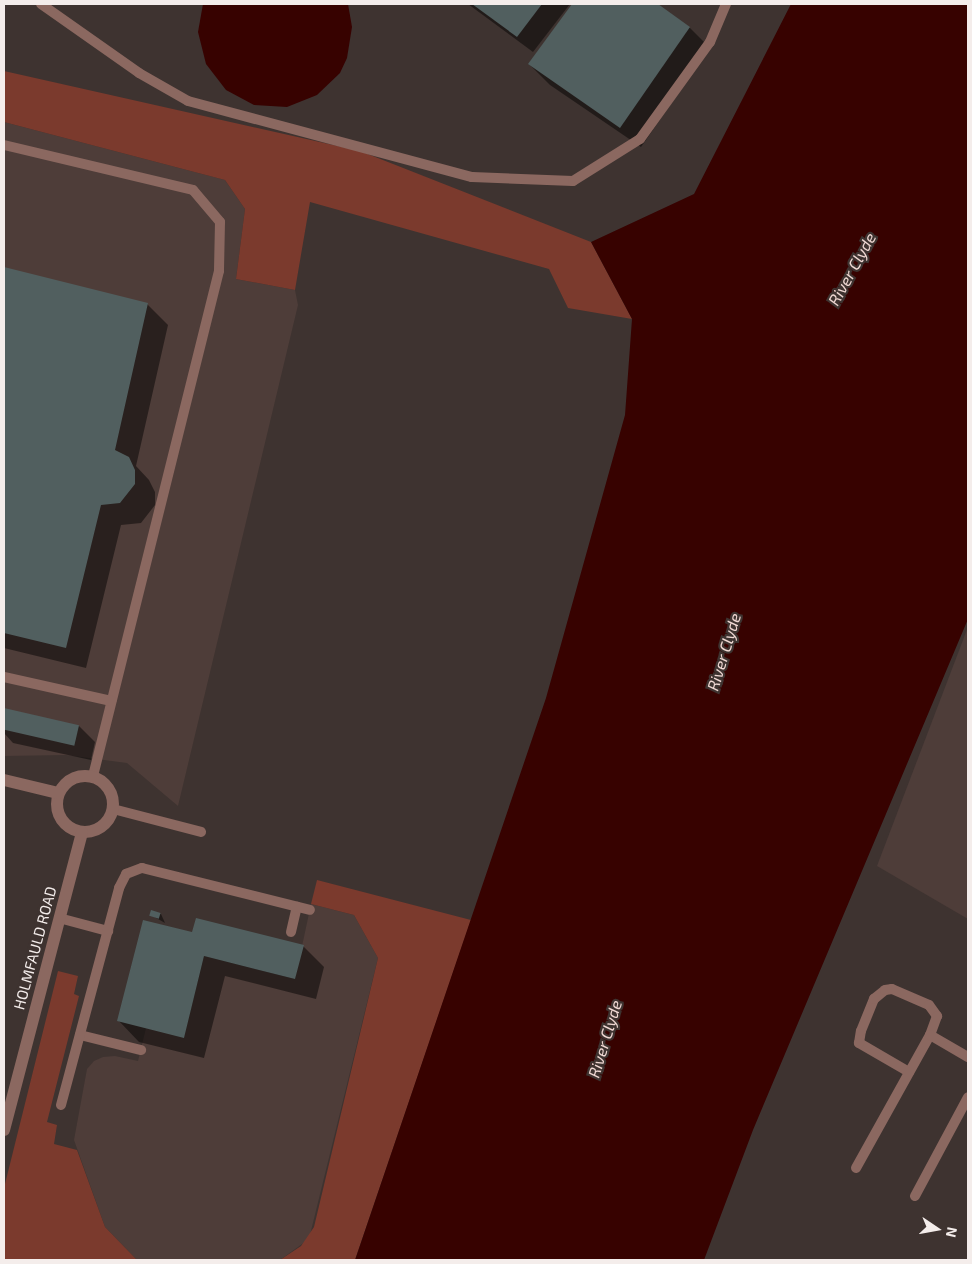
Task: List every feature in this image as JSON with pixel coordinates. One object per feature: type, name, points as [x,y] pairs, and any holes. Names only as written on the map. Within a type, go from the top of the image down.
[{"type":"street","points":[[84,775],[92,776],[109,788],[113,809],[102,827],[82,832],[64,823],[56,803],[58,793],[68,780],[84,775]]},
{"type":"street","points":[[4,780],[58,793]]},
{"type":"street","name":"HOLMFAULD ROAD","points":[[4,1130],[82,832]]},
{"type":"lane","points":[[41,4],[139,73],[188,101],[472,177],[573,181],[640,139],[710,42],[726,4]]},
{"type":"lane","points":[[4,145],[193,190],[220,222],[219,271],[92,776]]},
{"type":"lane","points":[[4,677],[111,701]]},
{"type":"lane","points":[[113,809],[201,832]]},
{"type":"lane","points":[[61,1105],[108,931],[126,874],[142,868],[310,910]]},
{"type":"lane","points":[[292,932],[297,907]]},
{"type":"lane","points":[[59,918],[108,931]]},
{"type":"lane","points":[[856,1168],[936,1022],[934,1010],[892,990],[878,994],[860,1031],[859,1043],[908,1072]]},
{"type":"lane","points":[[80,1035],[141,1050]]},
{"type":"lane","points":[[930,1035],[968,1056]]},
{"type":"lane","points":[[915,1196],[968,1097]]},
{"type":"shaded area","points":[[4,71],[360,151],[591,242],[632,319],[568,308],[549,269],[310,202],[295,290],[236,279],[245,209],[225,180],[4,122]]},
{"type":"shaded area","points":[[4,122],[225,180],[245,209],[236,279],[295,290],[298,305],[178,806],[127,763],[66,755],[4,756]]},
{"type":"shaded area","points":[[968,627],[968,919],[877,866]]},
{"type":"shaded area","points":[[317,880],[471,920],[355,1260],[280,1260],[301,1246],[314,1227],[378,958],[354,915],[311,904]]},
{"type":"shaded area","points":[[311,904],[354,915],[378,958],[309,1239],[280,1260],[137,1260],[105,1227],[74,1140],[87,1069],[94,1061],[103,1057],[115,1056],[138,1061],[146,1028],[184,1037],[204,956],[295,979]]},
{"type":"shaded area","points":[[58,971],[78,976],[74,994],[79,996],[47,1122],[57,1125],[54,1144],[77,1150],[105,1227],[137,1260],[4,1260],[4,1188]]},
{"type":"water","points":[[203,4],[348,4],[352,27],[347,58],[340,73],[317,95],[287,107],[254,105],[226,90],[206,64],[198,32]]},
{"type":"water","name":"River Clyde","points":[[791,4],[968,4],[968,619],[753,1130],[704,1260],[355,1260],[546,698],[625,415],[632,319],[591,242],[694,194]]},
{"type":"building","points":[[472,4],[542,4],[517,37]]},
{"type":"building","points":[[572,4],[658,4],[690,27],[620,128],[528,64]]},
{"type":"building","points":[[4,267],[148,303],[115,450],[129,457],[135,470],[135,484],[120,503],[101,505],[66,648],[4,633]]},
{"type":"building","points":[[4,708],[79,725],[74,746],[4,730]]},
{"type":"building","points":[[151,910],[161,913],[159,919],[149,916]]},
{"type":"building","points":[[196,918],[304,945],[295,979],[204,956],[184,1038],[117,1021],[143,920],[192,932]]}]
